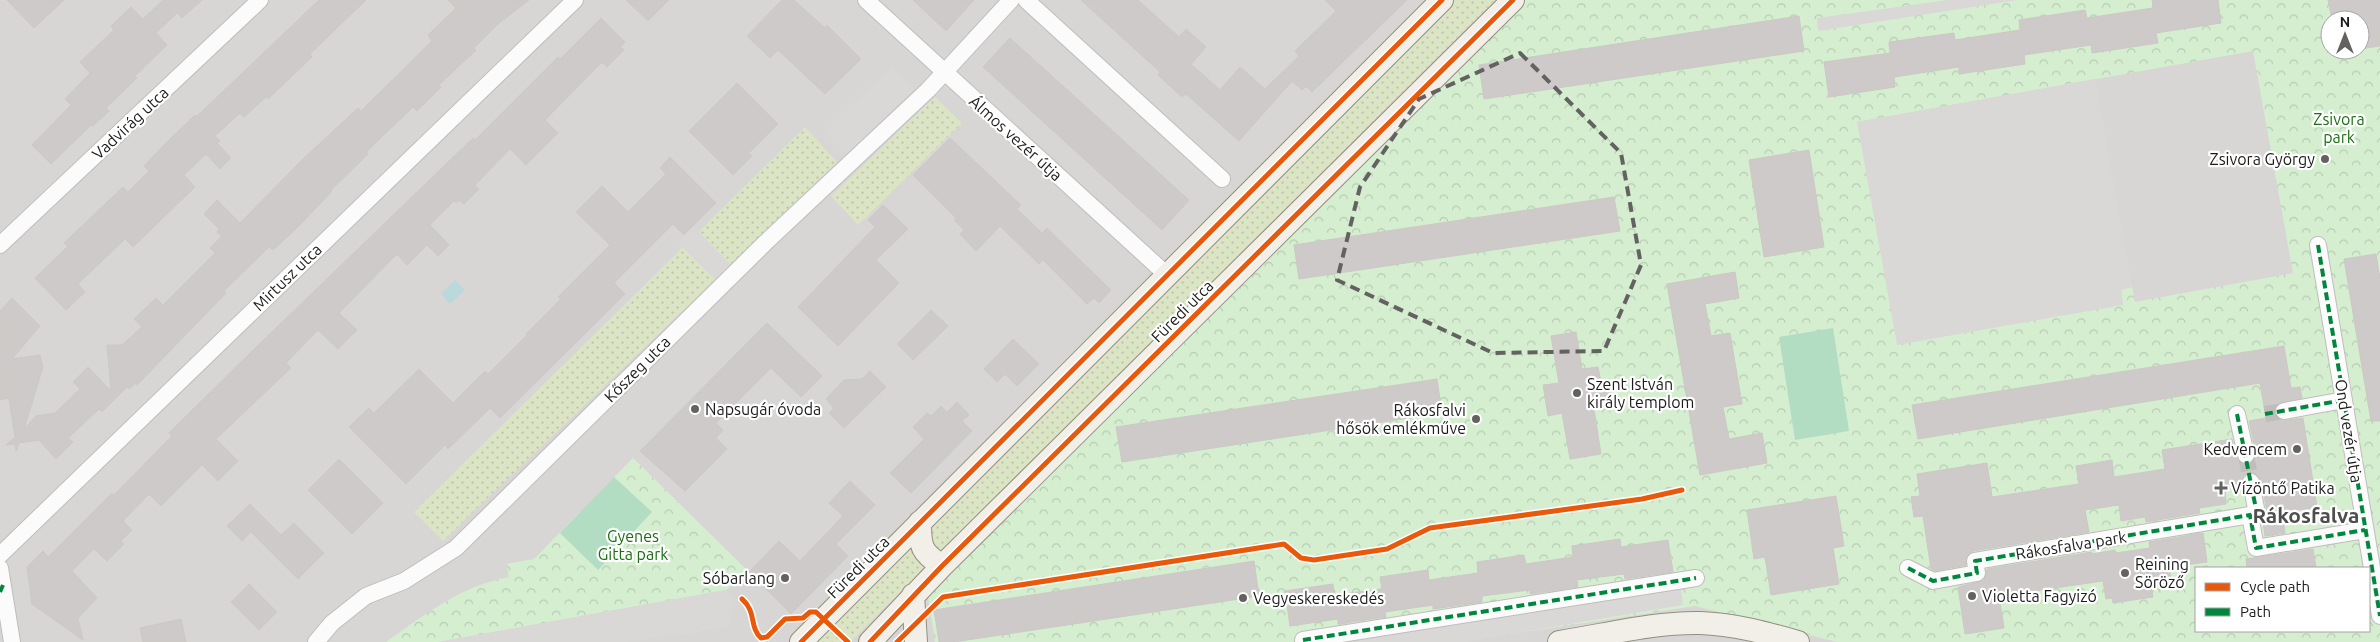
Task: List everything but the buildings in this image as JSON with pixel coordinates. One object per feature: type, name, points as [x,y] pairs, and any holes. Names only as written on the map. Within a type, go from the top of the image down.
[{"type":"main road","name":"Füredi utca","points":[[801,642],[1442,0]]},
{"type":"main road","name":"Füredi utca","points":[[870,642],[942,566],[1513,0]]},
{"type":"main road","points":[[920,522],[920,540],[924,553],[942,566]]},
{"type":"main road","points":[[913,595],[916,642]]},
{"type":"main road","points":[[1559,642],[1668,625],[1699,623],[1758,636],[1798,642]]},
{"type":"street","name":"Vadvirág utca","points":[[0,245],[260,0]]},
{"type":"street","name":"Mirtusz utca","points":[[0,555],[575,0]]},
{"type":"street","name":"Álmos vezér útja","points":[[866,0],[942,72],[1167,275]]},
{"type":"street","name":"Kőszeg utca","points":[[316,642],[332,623],[366,596],[404,580],[456,548],[765,242],[928,90],[942,72],[1012,0]]},
{"type":"street","points":[[1026,0],[1222,179]]},
{"type":"street","name":"Ond vezér útja","points":[[2318,245],[2380,616]]},
{"type":"street","points":[[2284,411],[2344,400]]},
{"type":"street","points":[[2237,414],[2246,456]]},
{"type":"street","points":[[2251,482],[2257,514],[2250,515],[2256,548],[2365,530]]},
{"type":"street","name":"Rákosfalva park","points":[[1908,568],[1933,581],[1977,573],[1975,561],[2250,515]]},
{"type":"street","points":[[0,568],[12,642]]},
{"type":"street","points":[[1303,640],[1696,578]]},
{"type":"highlighted area","points":[[1520,53],[1621,153],[1641,265],[1604,351],[1493,353],[1337,280],[1360,187],[1419,99]]},
{"type":"shaded area","points":[[0,0],[2380,0],[2380,642],[0,642]]},
{"type":"shaded area","points":[[1948,0],[2018,0],[1818,31],[1817,18]]},
{"type":"shaded area","points":[[892,66],[914,89],[846,154],[824,132]]},
{"type":"shaded area","points":[[2095,79],[2132,287],[2121,290],[2123,305],[1897,345],[1857,122]]},
{"type":"shaded area","points":[[693,226],[731,265],[716,280],[677,242]]},
{"type":"shaded area","points":[[1680,579],[1683,605],[1463,642],[1304,642]]},
{"type":"shaded area","points":[[726,590],[734,598],[728,627],[627,642],[438,642]]},
{"type":"green space","points":[[1454,0],[1495,0],[850,642],[809,642]]},
{"type":"green space","name":"Zsivora park","points":[[1523,0],[2380,0],[2380,642],[1837,642],[1695,606],[1458,642],[935,642],[927,591]],"holes":[[[2253,51],[2293,273],[2135,302],[2132,287],[2121,289],[2123,304],[1857,122]]]},
{"type":"green space","points":[[935,97],[962,123],[858,225],[831,196]]},
{"type":"green space","points":[[805,127],[837,162],[443,541],[414,512]]},
{"type":"green space","points":[[1833,328],[1849,431],[1795,440],[1779,337]]},
{"type":"green space","name":"Gyenes Gitta park","points":[[633,458],[749,572],[726,590],[438,642],[386,642],[430,611],[459,594],[491,581],[509,577],[507,564],[534,559]]},
{"type":"green space","points":[[614,477],[652,512],[598,570],[560,533]]},
{"type":"water","points":[[455,280],[465,290],[450,304],[441,294]]},
{"type":"tunnel","points":[[2265,414],[2284,411]]},
{"type":"tunnel","points":[[2246,455],[2251,482]]},
{"type":"marked path","points":[[2318,245],[2380,616]]},
{"type":"marked path","points":[[2265,414],[2344,400]]},
{"type":"marked path","points":[[2237,414],[2257,514],[2250,515]]},
{"type":"marked path","points":[[1908,568],[1933,581],[1977,573],[1975,561],[2250,515],[2256,548],[2365,530]]},
{"type":"marked path","points":[[1303,640],[1696,578]]},
{"type":"marked path","points":[[0,592],[3,585]]},
{"type":"cycle path","points":[[801,642],[1442,0]]},
{"type":"cycle path","points":[[870,642],[942,566],[1513,0]]},
{"type":"cycle path","points":[[897,642],[943,597],[1284,544],[1301,558],[1314,560],[1387,549],[1430,528],[1642,499],[1682,490]]},
{"type":"cycle path","points":[[742,599],[750,609],[755,629],[761,638],[767,637],[785,619],[803,618],[810,612],[816,612],[848,642]]},
{"type":"place","name":"Zsivora György","points":[[2325,159]]},
{"type":"place","name":"Szent István király templom","points":[[1577,393]]},
{"type":"place","name":"Napsugár óvoda","points":[[695,409]]},
{"type":"place","name":"Rákosfalvi hősök emlékműve","points":[[1476,419]]},
{"type":"place","name":"Kedvencem","points":[[2297,449]]},
{"type":"place","name":"Vízöntő Patika","points":[[2221,488]]},
{"type":"place","name":"Reining Söröző","points":[[2125,573]]},
{"type":"place","name":"Sóbarlang","points":[[785,578]]},
{"type":"place","name":"Violetta Fagyizó","points":[[1972,596]]},
{"type":"place","name":"Vegyeskereskedés","points":[[1243,598]]},
{"type":"district","name":"Rákosfalva","points":[[2306,515]]}]
